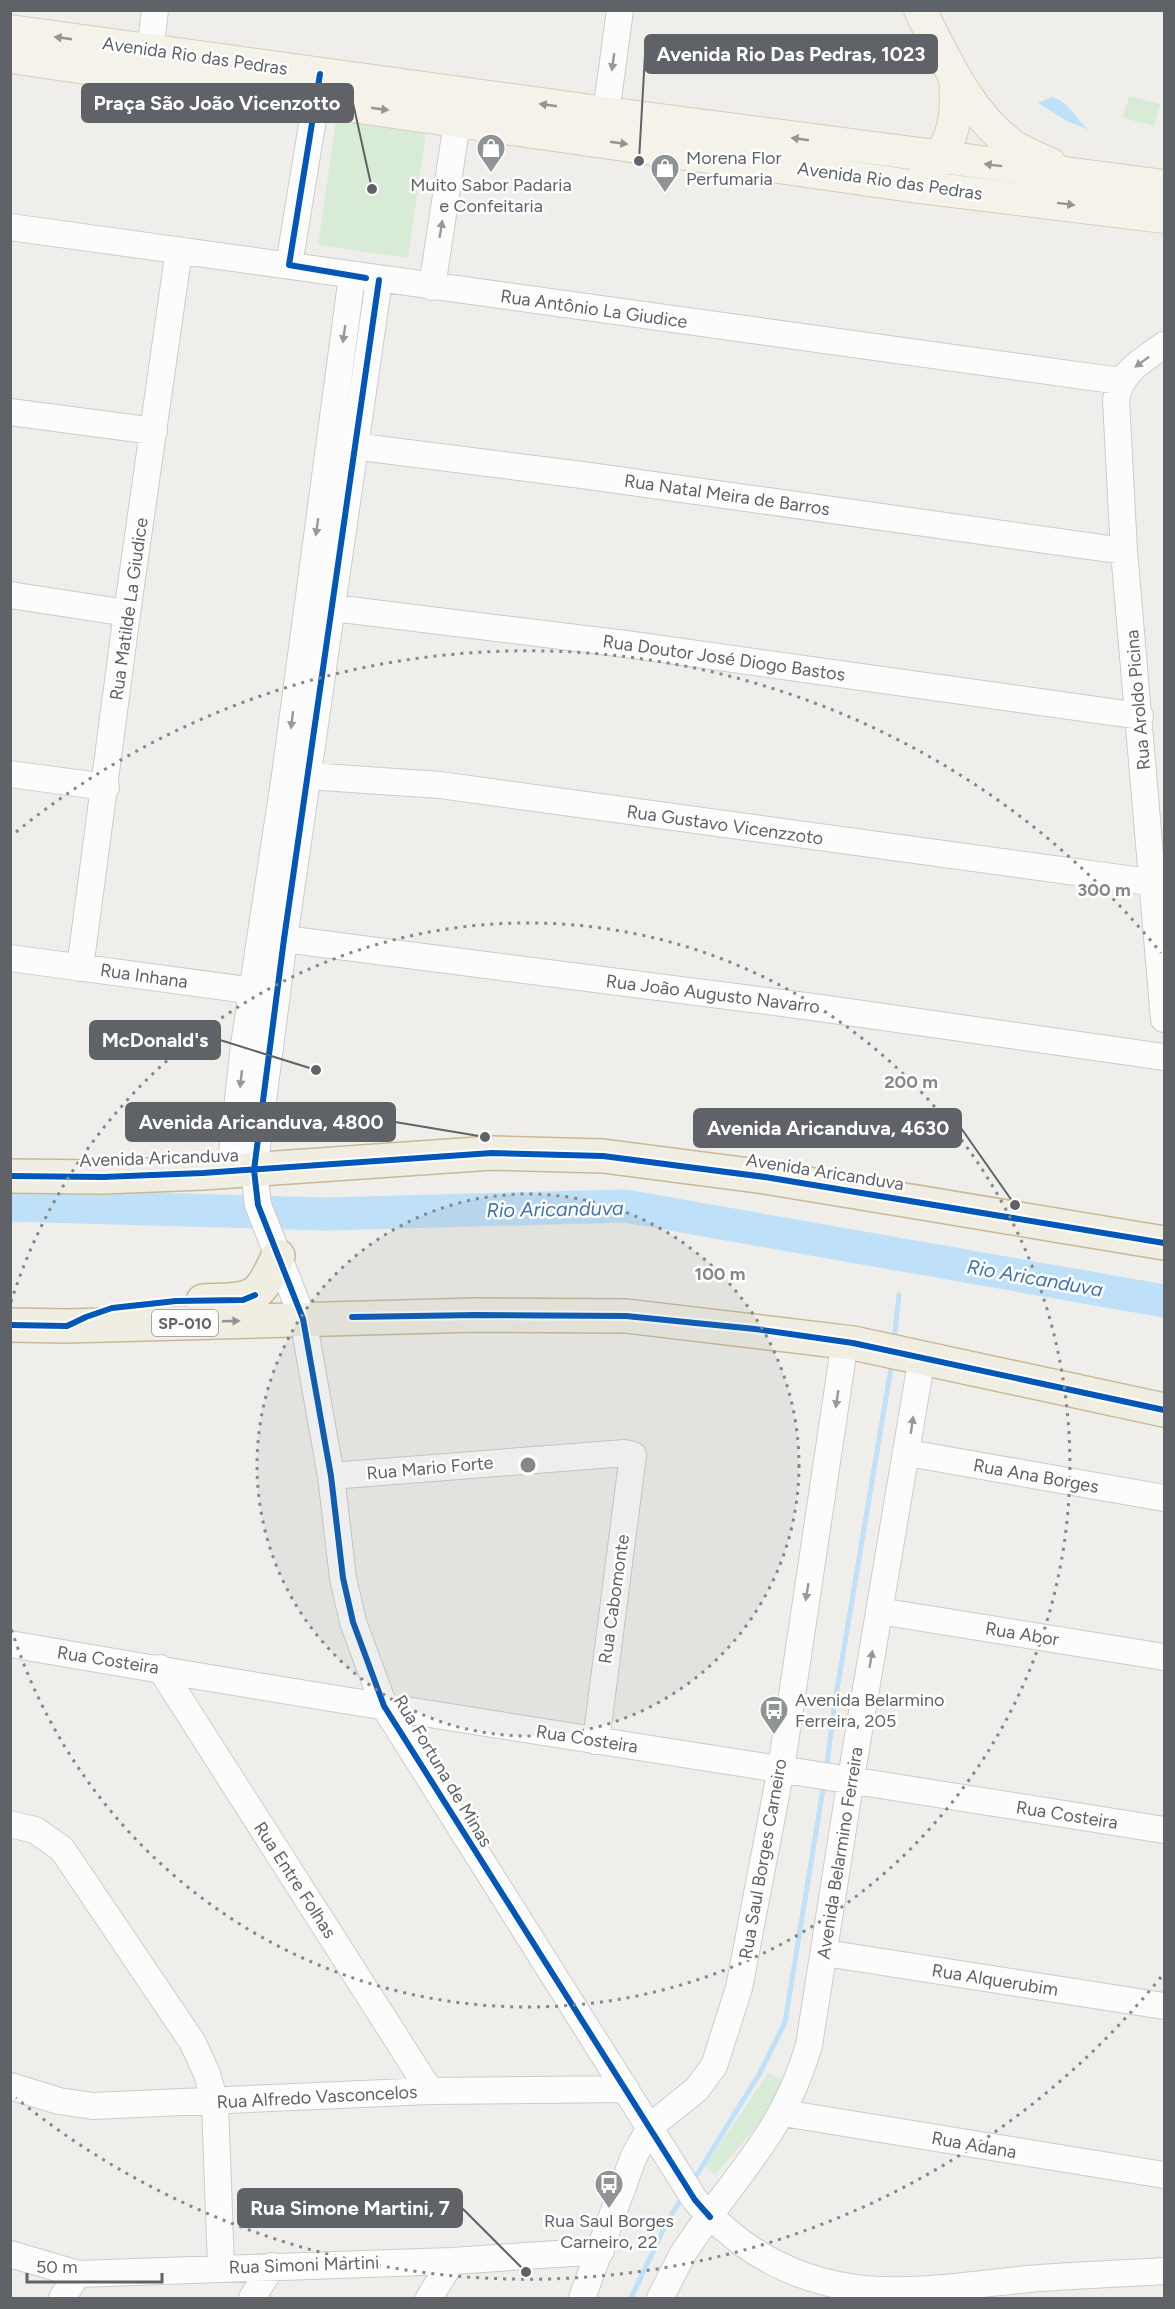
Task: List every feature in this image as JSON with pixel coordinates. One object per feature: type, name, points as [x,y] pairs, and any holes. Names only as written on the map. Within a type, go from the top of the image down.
[{"type":"highway","name":"Avenida Aricanduva","points":[[10,1176],[104,1177],[492,1153],[603,1156],[765,1177],[1164,1243]]},
{"type":"highway","points":[[67,1326],[112,1308],[176,1301],[243,1300],[255,1295],[266,1283],[278,1256]]},
{"type":"highway","name":"SP-010","points":[[10,1324],[67,1326],[476,1315],[626,1316],[849,1342],[1164,1410]]},
{"type":"main road","points":[[920,10],[955,77],[992,127],[1013,146],[1072,175]]},
{"type":"main road","name":"Avenida Rio das Pedras","points":[[10,31],[148,63],[459,106],[911,186],[1164,217]]},
{"type":"main road","name":"Avenida Rio das Pedras","points":[[10,57],[148,63]]},
{"type":"main road","points":[[911,186],[939,158],[955,125],[957,109],[955,77]]},
{"type":"main road","name":"Avenida Rio das Pedras","points":[[459,106],[606,114],[1164,186]]},
{"type":"street","points":[[148,63],[154,10]]},
{"type":"street","points":[[606,114],[620,10]]},
{"type":"street","points":[[290,265],[318,87]]},
{"type":"street","points":[[432,287],[459,106]]},
{"type":"street","name":"Rua Antônio La Giudice","points":[[10,227],[1120,381]]},
{"type":"street","name":"Rua Matilde La Giudice","points":[[80,968],[106,787],[127,613],[179,250]]},
{"type":"street","points":[[297,775],[306,605],[352,276]]},
{"type":"street","points":[[242,1170],[252,990],[273,937],[297,775],[333,607],[379,280]]},
{"type":"street","points":[[1120,381],[1164,345]]},
{"type":"street","name":"Rua Aroldo Picina","points":[[1120,381],[1116,400],[1124,551],[1159,883],[1164,1019]]},
{"type":"street","points":[[10,412],[154,431]]},
{"type":"street","name":"Rua Natal Meira de Barros","points":[[329,444],[842,510],[1124,551]]},
{"type":"street","points":[[10,595],[127,613]]},
{"type":"street","name":"Rua Doutor José Diogo Bastos","points":[[306,605],[637,646],[1140,716]]},
{"type":"street","points":[[10,774],[106,787]]},
{"type":"street","name":"Rua Gustavo Vicenzzoto","points":[[297,775],[440,785],[1159,883]]},
{"type":"street","points":[[242,1170],[279,994],[273,937]]},
{"type":"street","name":"Rua João Augusto Navarro","points":[[273,937],[791,1004],[1164,1057]]},
{"type":"street","name":"Rua Inhana","points":[[10,958],[279,994]]},
{"type":"street","name":"Rua Fortuna de Minas","points":[[242,1170],[303,1319],[331,1476],[343,1578],[353,1622],[384,1706],[703,2208],[767,2263],[814,2285],[847,2291],[901,2296],[1028,2280],[1164,2271]]},
{"type":"street","name":"Rua Saul Borges Carneiro","points":[[582,2298],[634,2156],[651,2126],[697,2089],[714,2066],[739,1988],[788,1770],[849,1342]]},
{"type":"street","name":"Avenida Belarmino Ferreira","points":[[660,2298],[685,2251],[703,2208],[754,2159],[783,2114],[799,2080],[810,2045],[825,1953],[841,1777],[879,1611],[908,1453],[917,1356]]},
{"type":"street","name":"Rua Mario Forte","points":[[331,1476],[625,1453],[630,1453],[634,1458]]},
{"type":"street","name":"Rua Ana Borges","points":[[908,1453],[1164,1498]]},
{"type":"street","name":"Rua Cabomonte","points":[[596,1741],[634,1458]]},
{"type":"street","name":"Rua Abor","points":[[879,1611],[1164,1657]]},
{"type":"street","name":"Rua Costeira","points":[[10,1644],[596,1741],[841,1777],[1164,1830]]},
{"type":"street","name":"Rua Entre Folhas","points":[[160,1668],[430,2091]]},
{"type":"street","points":[[10,1824],[34,1830],[62,1849],[193,2043],[207,2074],[215,2102],[221,2267]]},
{"type":"street","name":"Rua Alquerubim","points":[[825,1953],[1164,2006]]},
{"type":"street","name":"Rua Alfredo Vasconcelos","points":[[10,2086],[59,2101],[93,2106],[430,2091],[626,2089]]},
{"type":"street","name":"Rua Adana","points":[[783,2114],[1164,2175]]},
{"type":"street","name":"Rua Simoni Martini","points":[[10,2254],[78,2274],[452,2260],[601,2251]]},
{"type":"street","points":[[429,2298],[452,2260]]},
{"type":"street","points":[[252,2298],[272,2266]]},
{"type":"street","points":[[62,2298],[78,2274]]},
{"type":"green space","points":[[1129,96],[1160,104],[1154,126],[1123,118]]},
{"type":"green space","points":[[336,120],[426,133],[408,258],[318,245]]},
{"type":"green space","points":[[768,2073],[786,2082],[765,2117],[715,2175],[705,2166]]},
{"type":"water","points":[[1052,97],[1063,102],[1089,130],[1067,121],[1038,103]]},
{"type":"waterway","name":"Rio Aricanduva","points":[[10,1205],[326,1214],[625,1206],[1164,1301]]},
{"type":"waterway","points":[[894,1341],[899,1295]]},
{"type":"waterway","points":[[826,1771],[834,1708],[892,1362]]},
{"type":"waterway","points":[[693,2181],[760,2073],[785,2022],[824,1783]]},
{"type":"waterway","points":[[631,2298],[667,2222],[683,2196]]},
{"type":"cycle path","points":[[320,74],[289,265],[366,278]]},
{"type":"cycle path","points":[[379,280],[284,939],[254,1170],[258,1205],[303,1319],[331,1476],[343,1578],[353,1622],[384,1706],[695,2200],[710,2217]]},
{"type":"cycle path","points":[[10,1176],[103,1177],[203,1173],[492,1153],[603,1156],[765,1177],[1164,1243]]},
{"type":"cycle path","points":[[10,1325],[67,1326],[112,1308],[176,1301],[243,1300],[255,1295]]},
{"type":"cycle path","points":[[352,1317],[626,1316],[755,1329],[853,1343],[1164,1410]]},
{"type":"place","name":"Avenida Rio Das Pedras, 1023","points":[[639,161]]},
{"type":"place","name":"Muito Sabor Padaria e Confeitaria","points":[[491,174]]},
{"type":"place","name":"Praça São João Vicenzotto","points":[[372,189]]},
{"type":"place","name":"Morena Flor Perfumaria","points":[[665,194]]},
{"type":"place","name":"McDonald's","points":[[316,1070]]},
{"type":"place","name":"Avenida Aricanduva, 4800","points":[[485,1137]]},
{"type":"place","name":"Avenida Aricanduva, 4630","points":[[1015,1205]]},
{"type":"place","name":"Avenida Belarmino Ferreira, 205","points":[[774,1736]]},
{"type":"place","name":"Rua Saul Borges Carneiro, 22","points":[[609,2210]]},
{"type":"place","name":"Rua Simone Martini, 7","points":[[526,2272]]}]
